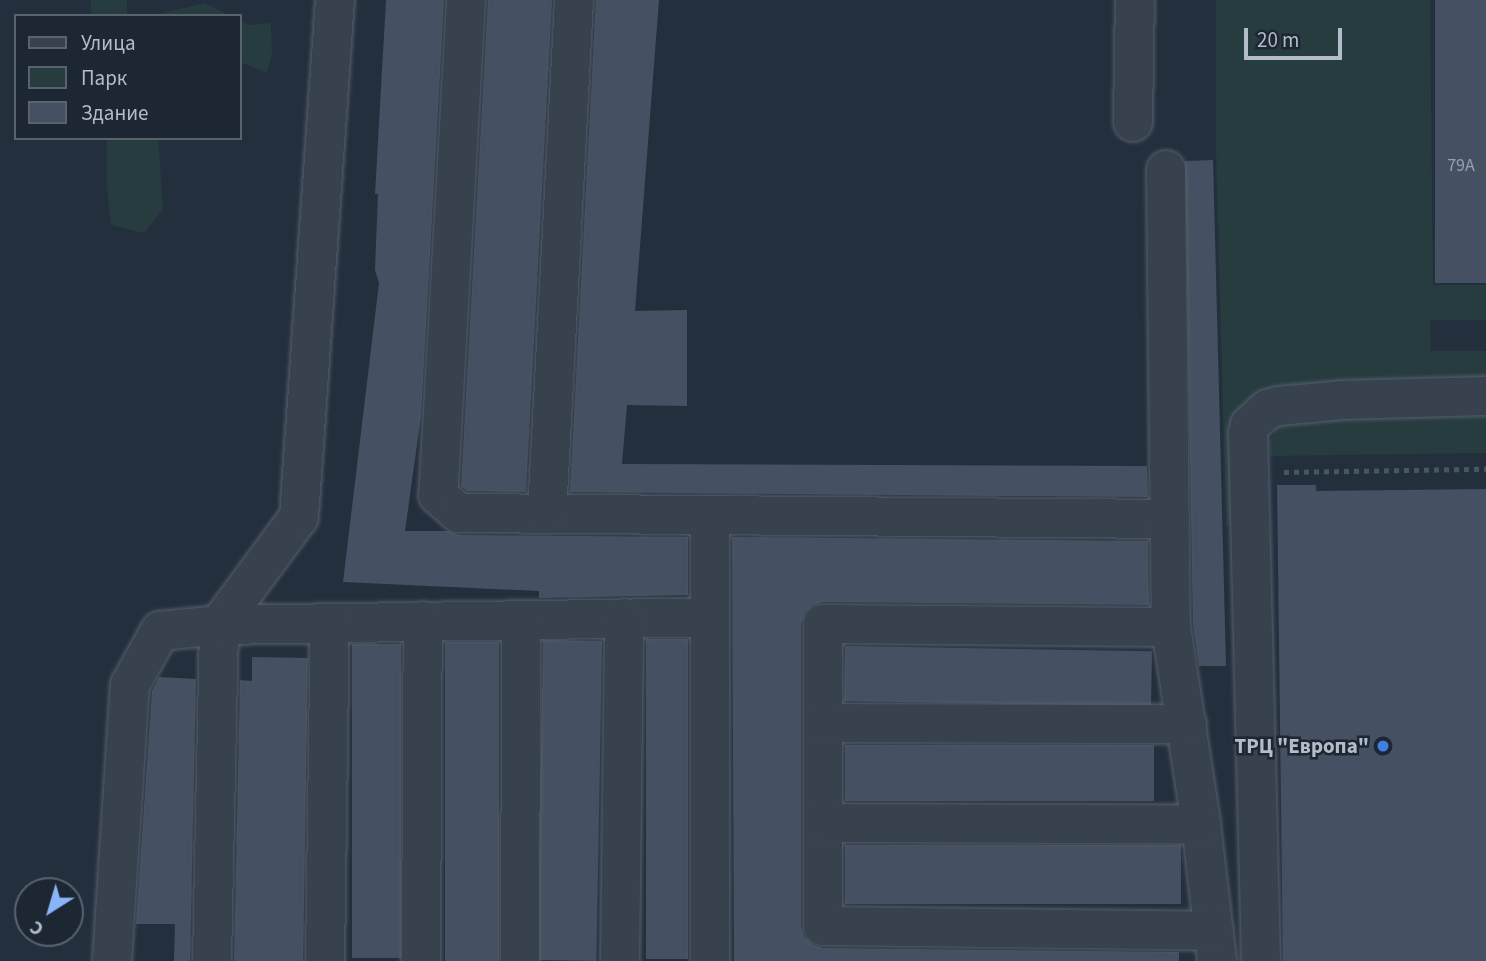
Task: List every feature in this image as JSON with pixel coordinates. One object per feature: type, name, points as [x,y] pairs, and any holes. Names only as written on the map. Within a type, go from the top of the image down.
[{"type":"lane","points":[[212,961],[219,625],[299,517],[335,0]]},
{"type":"lane","points":[[466,0],[438,495],[459,513],[1170,519]]},
{"type":"lane","points":[[547,514],[574,0]]},
{"type":"lane","points":[[1133,122],[1135,0]]},
{"type":"lane","points":[[1166,170],[1171,627],[1187,724],[1216,946],[823,926],[823,624],[1171,627]]},
{"type":"lane","points":[[1261,961],[1248,433],[1250,425],[1268,408],[1279,406],[1342,400],[1486,397]]},
{"type":"lane","points":[[710,516],[710,961]]},
{"type":"lane","points":[[112,961],[130,685],[160,631],[219,625],[710,617]]},
{"type":"lane","points":[[620,961],[624,618]]},
{"type":"lane","points":[[520,961],[521,620]]},
{"type":"lane","points":[[421,961],[423,621]]},
{"type":"lane","points":[[324,961],[330,623]]},
{"type":"lane","points":[[823,723],[1187,724]]},
{"type":"lane","points":[[823,823],[1201,824]]},
{"type":"path","points":[[1279,472],[1486,469]]},
{"type":"green space","points":[[91,0],[127,0],[127,14],[91,14]]},
{"type":"green space","points":[[1216,0],[1430,0],[1433,285],[1486,285],[1486,320],[1430,320],[1431,351],[1486,351],[1486,382],[1269,393],[1238,525],[1226,525],[1216,148]]},
{"type":"green space","points":[[204,3],[226,14],[159,14]]},
{"type":"green space","points":[[242,22],[249,25],[271,23],[272,53],[267,73],[242,63]]},
{"type":"green space","points":[[107,140],[158,140],[163,209],[144,233],[111,225],[106,178]]},
{"type":"green space","points":[[1486,415],[1486,453],[1270,456],[1270,447],[1267,447],[1277,427],[1286,420]]},
{"type":"building","points":[[386,0],[444,0],[421,416],[405,531],[448,531],[459,535],[688,537],[688,595],[539,598],[539,591],[343,582],[379,283],[375,270],[378,194],[375,194]]},
{"type":"building","points":[[488,0],[552,0],[526,492],[467,491],[461,486]]},
{"type":"building","points":[[596,0],[659,0],[635,311],[687,310],[687,406],[627,405],[622,464],[1147,466],[1148,497],[570,492]]},
{"type":"building","points":[[1435,0],[1486,0],[1486,283],[1435,283]]},
{"type":"building","points":[[1213,160],[1226,666],[1199,666],[1193,625],[1185,161]]},
{"type":"building","name":"ТРЦ \"Европа\"","points":[[1277,485],[1316,485],[1316,491],[1486,489],[1486,961],[1283,961]]},
{"type":"building","points":[[732,537],[1148,541],[1149,605],[823,602],[813,605],[805,612],[801,624],[801,926],[804,937],[813,945],[823,948],[1179,952],[1179,961],[734,961]]},
{"type":"building","points":[[646,639],[688,639],[688,959],[646,959]]},
{"type":"building","points":[[543,640],[602,641],[596,961],[537,960]]},
{"type":"building","points":[[445,642],[499,642],[499,961],[445,961]]},
{"type":"building","points":[[352,644],[401,644],[401,958],[352,958]]},
{"type":"building","points":[[845,646],[1152,651],[1151,706],[844,701]]},
{"type":"building","points":[[252,657],[308,658],[303,961],[234,961],[240,680],[252,681]]},
{"type":"building","points":[[159,677],[196,679],[190,961],[174,961],[175,924],[136,924],[152,691]]},
{"type":"building","points":[[845,745],[1154,745],[1154,801],[845,801]]},
{"type":"building","points":[[845,845],[1181,845],[1181,904],[845,904]]},
{"type":"place","name":"ТРЦ \"Европа\"","points":[[1383,746]]}]
